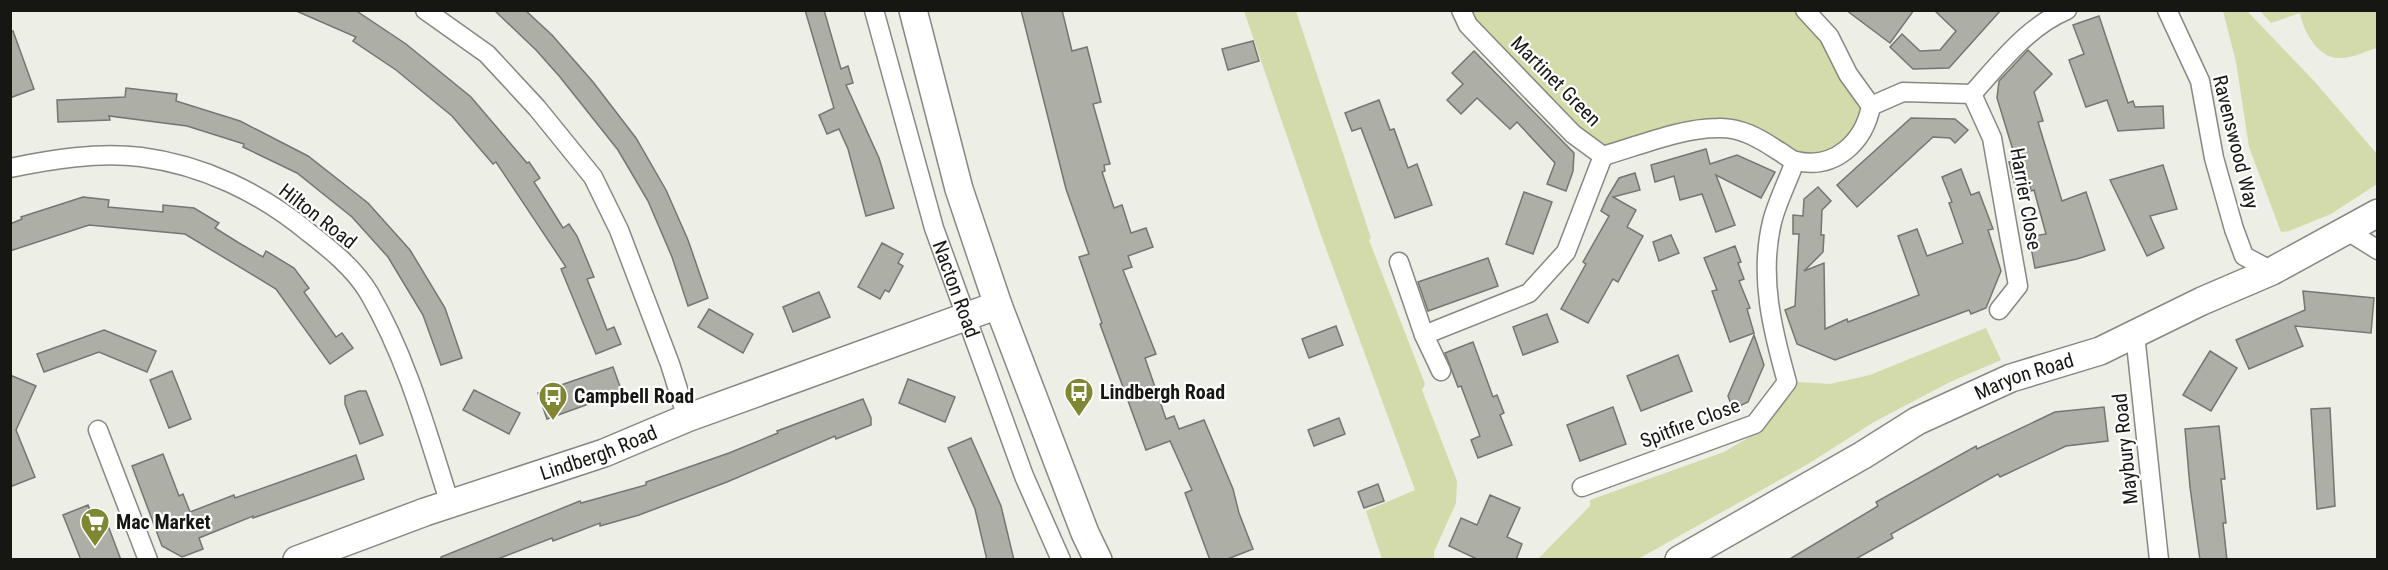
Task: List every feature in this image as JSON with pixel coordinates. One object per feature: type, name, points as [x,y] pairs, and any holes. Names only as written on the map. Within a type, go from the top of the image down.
[{"type":"street","points":[[425,10],[487,54],[537,108],[593,177],[619,230],[670,364],[687,418]]},
{"type":"street","name":"Nacton Road","points":[[874,10],[934,228],[1024,476],[1061,560]]},
{"type":"street","name":"Nacton Road","points":[[913,10],[959,189],[998,305],[1085,533],[1098,560]]},
{"type":"street","name":"Martinet Green","points":[[1461,10],[1468,25],[1566,127],[1603,156],[1692,131],[1720,128],[1751,134],[1795,161]]},
{"type":"street","points":[[1795,161],[1818,162],[1839,156],[1859,138],[1868,123],[1871,106],[1848,74],[1829,36],[1805,10]]},
{"type":"street","points":[[1871,106],[1903,92],[1972,94],[2010,52],[2051,17],[2067,10]]},
{"type":"street","name":"Ravenswood Way","points":[[2167,10],[2200,81],[2214,158],[2244,256],[2272,271]]},
{"type":"street","name":"Harrier Close","points":[[1972,94],[1992,138],[2018,286],[1999,310]]},
{"type":"street","name":"Hilton Road","points":[[10,168],[81,156],[141,157],[200,170],[247,190],[289,216],[338,256],[368,291],[418,403],[450,504]]},
{"type":"street","points":[[1424,335],[1529,293],[1566,252],[1603,156]]},
{"type":"street","name":"Spitfire Close","points":[[1582,487],[1755,424],[1787,382],[1773,333],[1766,279],[1773,221],[1795,161]]},
{"type":"street","name":"Maryon Road","points":[[1679,560],[1917,422],[2011,378],[2100,351],[2202,301],[2272,271],[2378,213]]},
{"type":"street","points":[[2346,230],[2378,250]]},
{"type":"street","points":[[1399,262],[1424,335],[1441,371]]},
{"type":"street","name":"Lindbergh Road","points":[[297,560],[450,504],[604,453],[687,418],[998,305]]},
{"type":"street","name":"Maybury Road","points":[[2135,334],[2159,560]]},
{"type":"street","points":[[98,430],[148,560]]},
{"type":"green space","points":[[1244,11],[1296,11],[1371,238],[1369,240],[1425,384],[1422,390],[1457,481],[1456,503],[1434,552],[1434,558],[1437,559],[1382,559],[1366,511],[1415,490],[1321,235]]},
{"type":"green space","points":[[1461,11],[1805,11],[1848,74],[1868,123],[1818,162],[1720,127],[1603,156]]},
{"type":"green space","points":[[2223,11],[2247,11],[2315,82],[2377,154],[2377,184],[2331,214],[2281,232],[2249,147],[2236,62]]},
{"type":"green space","points":[[2260,11],[2377,11],[2377,48],[2350,57],[2333,57],[2313,43],[2308,36],[2300,13],[2271,23]]},
{"type":"green space","points":[[1986,328],[2001,360],[1950,382],[1874,422],[1808,464],[1638,559],[1537,560],[1590,506],[1590,500],[1724,452],[1758,432],[1798,382],[1830,384],[1870,375]]},
{"type":"building","points":[[294,10],[355,10],[406,44],[471,97],[527,163],[529,162],[540,178],[534,182],[563,228],[569,224],[577,236],[594,277],[587,279],[607,330],[614,327],[621,344],[596,354],[561,269],[566,267],[496,162],[493,164],[452,116],[396,70],[353,41],[356,37]]},
{"type":"building","points":[[494,10],[525,10],[552,35],[593,82],[636,138],[666,190],[688,240],[708,298],[688,306],[672,257],[648,201],[618,150],[560,77],[536,50]]},
{"type":"building","points":[[805,10],[824,10],[841,69],[848,66],[853,83],[846,85],[879,158],[894,208],[866,216],[848,149],[839,129],[827,134],[819,115],[834,108]]},
{"type":"building","points":[[1021,10],[1062,10],[1072,51],[1087,47],[1101,102],[1093,104],[1110,164],[1104,165],[1105,171],[1102,172],[1114,208],[1122,205],[1131,233],[1146,228],[1153,247],[1128,256],[1132,267],[1123,270],[1156,354],[1145,358],[1166,419],[1174,416],[1179,429],[1204,420],[1233,489],[1239,513],[1253,549],[1225,560],[1210,560],[1185,493],[1192,490],[1170,441],[1146,450],[1100,324],[1102,323],[1079,257],[1089,254],[1066,189]]},
{"type":"building","points":[[1846,10],[1914,10],[1890,43]]},
{"type":"building","points":[[1934,10],[2001,10],[1949,68],[1913,69],[1890,47],[1902,34],[1920,51],[1940,50],[1956,31]]},
{"type":"building","points":[[2099,16],[2128,103],[2133,101],[2135,107],[2163,106],[2164,128],[2118,131],[2107,100],[2086,107],[2069,60],[2084,54],[2073,25]]},
{"type":"building","points":[[13,31],[34,89],[10,98],[10,32]]},
{"type":"building","points":[[1253,41],[1259,61],[1228,70],[1222,49]]},
{"type":"building","points":[[2028,50],[2052,74],[2034,92],[2043,121],[2038,122],[2062,201],[2086,192],[2105,250],[2035,268],[2029,237],[2046,234],[2034,190],[2031,191],[2030,185],[2016,189],[2009,162],[2016,160],[1997,98],[1999,81]]},
{"type":"building","points":[[1474,51],[1574,153],[1573,171],[1566,191],[1547,184],[1555,163],[1517,122],[1510,129],[1477,98],[1461,114],[1447,100],[1463,84],[1452,73]]},
{"type":"building","points":[[126,88],[177,94],[176,101],[240,121],[308,156],[368,203],[410,250],[445,308],[462,358],[441,365],[423,315],[388,257],[352,217],[297,173],[243,147],[244,144],[187,126],[109,116],[110,120],[58,122],[57,100],[125,97]]},
{"type":"building","points":[[1379,100],[1390,130],[1394,129],[1408,168],[1417,164],[1432,205],[1395,218],[1361,128],[1352,131],[1345,113]]},
{"type":"building","points":[[1911,118],[1955,119],[1968,130],[1955,143],[1950,138],[1933,137],[1857,207],[1837,185]]},
{"type":"building","points":[[1706,149],[1710,164],[1737,155],[1775,172],[1761,198],[1716,175],[1735,225],[1716,232],[1702,194],[1680,200],[1674,176],[1655,182],[1651,165]]},
{"type":"building","points":[[2163,165],[2177,209],[2150,216],[2164,248],[2147,256],[2110,180]]},
{"type":"building","points":[[1961,169],[1971,195],[1979,192],[1993,229],[1988,230],[2001,271],[1986,308],[1971,314],[1969,310],[1835,360],[1797,344],[1785,310],[1795,306],[1799,234],[1793,234],[1793,215],[1803,216],[1804,199],[1818,187],[1831,201],[1822,210],[1823,252],[1804,271],[1824,263],[1825,329],[1847,319],[1848,322],[1919,295],[1898,236],[1917,229],[1927,256],[1963,243],[1949,203],[1952,202],[1942,177]]},
{"type":"building","points":[[1635,173],[1640,190],[1613,197],[1636,210],[1627,227],[1643,236],[1618,282],[1613,279],[1588,323],[1561,309],[1586,264],[1583,262],[1609,216],[1601,211],[1607,198],[1619,178]]},
{"type":"building","points":[[1524,192],[1552,202],[1533,254],[1506,244]]},
{"type":"building","points":[[83,197],[109,200],[108,207],[163,212],[163,205],[194,208],[219,223],[215,228],[239,243],[263,257],[266,251],[294,268],[309,288],[304,292],[336,337],[342,333],[353,348],[330,364],[276,289],[185,234],[89,225],[10,251],[10,224],[22,219],[21,217]]},
{"type":"building","points":[[1671,235],[1679,253],[1659,261],[1653,242]]},
{"type":"building","points":[[882,243],[903,254],[898,263],[903,266],[889,292],[885,290],[880,299],[858,287]]},
{"type":"building","points":[[1735,246],[1744,279],[1739,281],[1750,308],[1747,309],[1754,333],[1730,342],[1712,291],[1717,290],[1704,258]]},
{"type":"building","points":[[1488,258],[1498,286],[1428,311],[1418,282]]},
{"type":"building","points":[[2303,291],[2374,298],[2371,333],[2295,326],[2303,346],[2249,369],[2236,340],[2305,310]]},
{"type":"building","points":[[819,292],[830,317],[793,332],[783,307]]},
{"type":"building","points":[[709,309],[753,334],[743,353],[698,327]]},
{"type":"building","points":[[1547,314],[1558,342],[1523,355],[1513,327]]},
{"type":"building","points":[[1336,326],[1343,345],[1309,358],[1302,339]]},
{"type":"building","points":[[104,330],[156,351],[147,372],[99,352],[44,372],[37,354]]},
{"type":"building","points":[[1754,335],[1764,365],[1748,402],[1733,409],[1728,396]]},
{"type":"building","points":[[1473,342],[1493,397],[1497,395],[1504,413],[1500,415],[1512,445],[1478,458],[1471,440],[1480,436],[1461,386],[1458,387],[1445,353]]},
{"type":"building","points":[[2210,351],[2237,368],[2211,411],[2183,395]]},
{"type":"building","points":[[1678,355],[1692,391],[1641,411],[1627,376]]},
{"type":"building","points":[[613,367],[622,392],[547,419],[538,393]]},
{"type":"building","points":[[172,371],[191,419],[169,428],[150,380]]},
{"type":"building","points":[[10,375],[36,386],[16,430],[35,477],[10,487]]},
{"type":"building","points":[[908,379],[955,397],[945,422],[899,403]]},
{"type":"building","points":[[474,390],[520,413],[509,434],[463,410]]},
{"type":"building","points":[[366,391],[383,435],[360,444],[345,404],[345,396]]},
{"type":"building","points":[[863,399],[871,418],[871,425],[836,439],[835,436],[727,482],[639,515],[600,526],[600,523],[553,541],[552,538],[495,560],[441,560],[441,557],[580,501],[581,503],[646,485],[646,482],[729,453],[778,433],[777,431]]},
{"type":"building","points":[[1613,407],[1626,444],[1580,461],[1567,425]]},
{"type":"building","points":[[2104,407],[2108,441],[2066,446],[2000,477],[1998,474],[1891,534],[1893,538],[1854,560],[1788,560],[1878,506],[1876,502],[1976,446],[1977,449],[2055,412]]},
{"type":"building","points":[[2330,408],[2335,506],[2317,509],[2311,409]]},
{"type":"building","points":[[1339,418],[1345,434],[1314,446],[1308,430]]},
{"type":"building","points":[[2219,426],[2225,479],[2221,479],[2227,560],[2200,560],[2185,429]]},
{"type":"building","points":[[971,438],[1001,506],[1014,560],[987,560],[975,509],[948,448]]},
{"type":"building","points":[[163,454],[179,496],[183,494],[190,512],[356,455],[364,479],[253,518],[253,516],[199,538],[203,549],[182,557],[162,546],[132,466]]},
{"type":"building","points":[[1378,484],[1384,501],[1364,508],[1358,492]]},
{"type":"building","points":[[1490,495],[1520,508],[1507,537],[1522,544],[1516,560],[1479,560],[1449,546],[1461,518],[1477,525]]},
{"type":"building","points":[[88,505],[97,527],[107,523],[121,560],[81,560],[63,515]]},
{"type":"place","name":"Lindbergh Road","points":[[1079,418]]},
{"type":"place","name":"Campbell Road","points":[[553,422]]},
{"type":"place","name":"Mac Market","points":[[95,548]]}]
